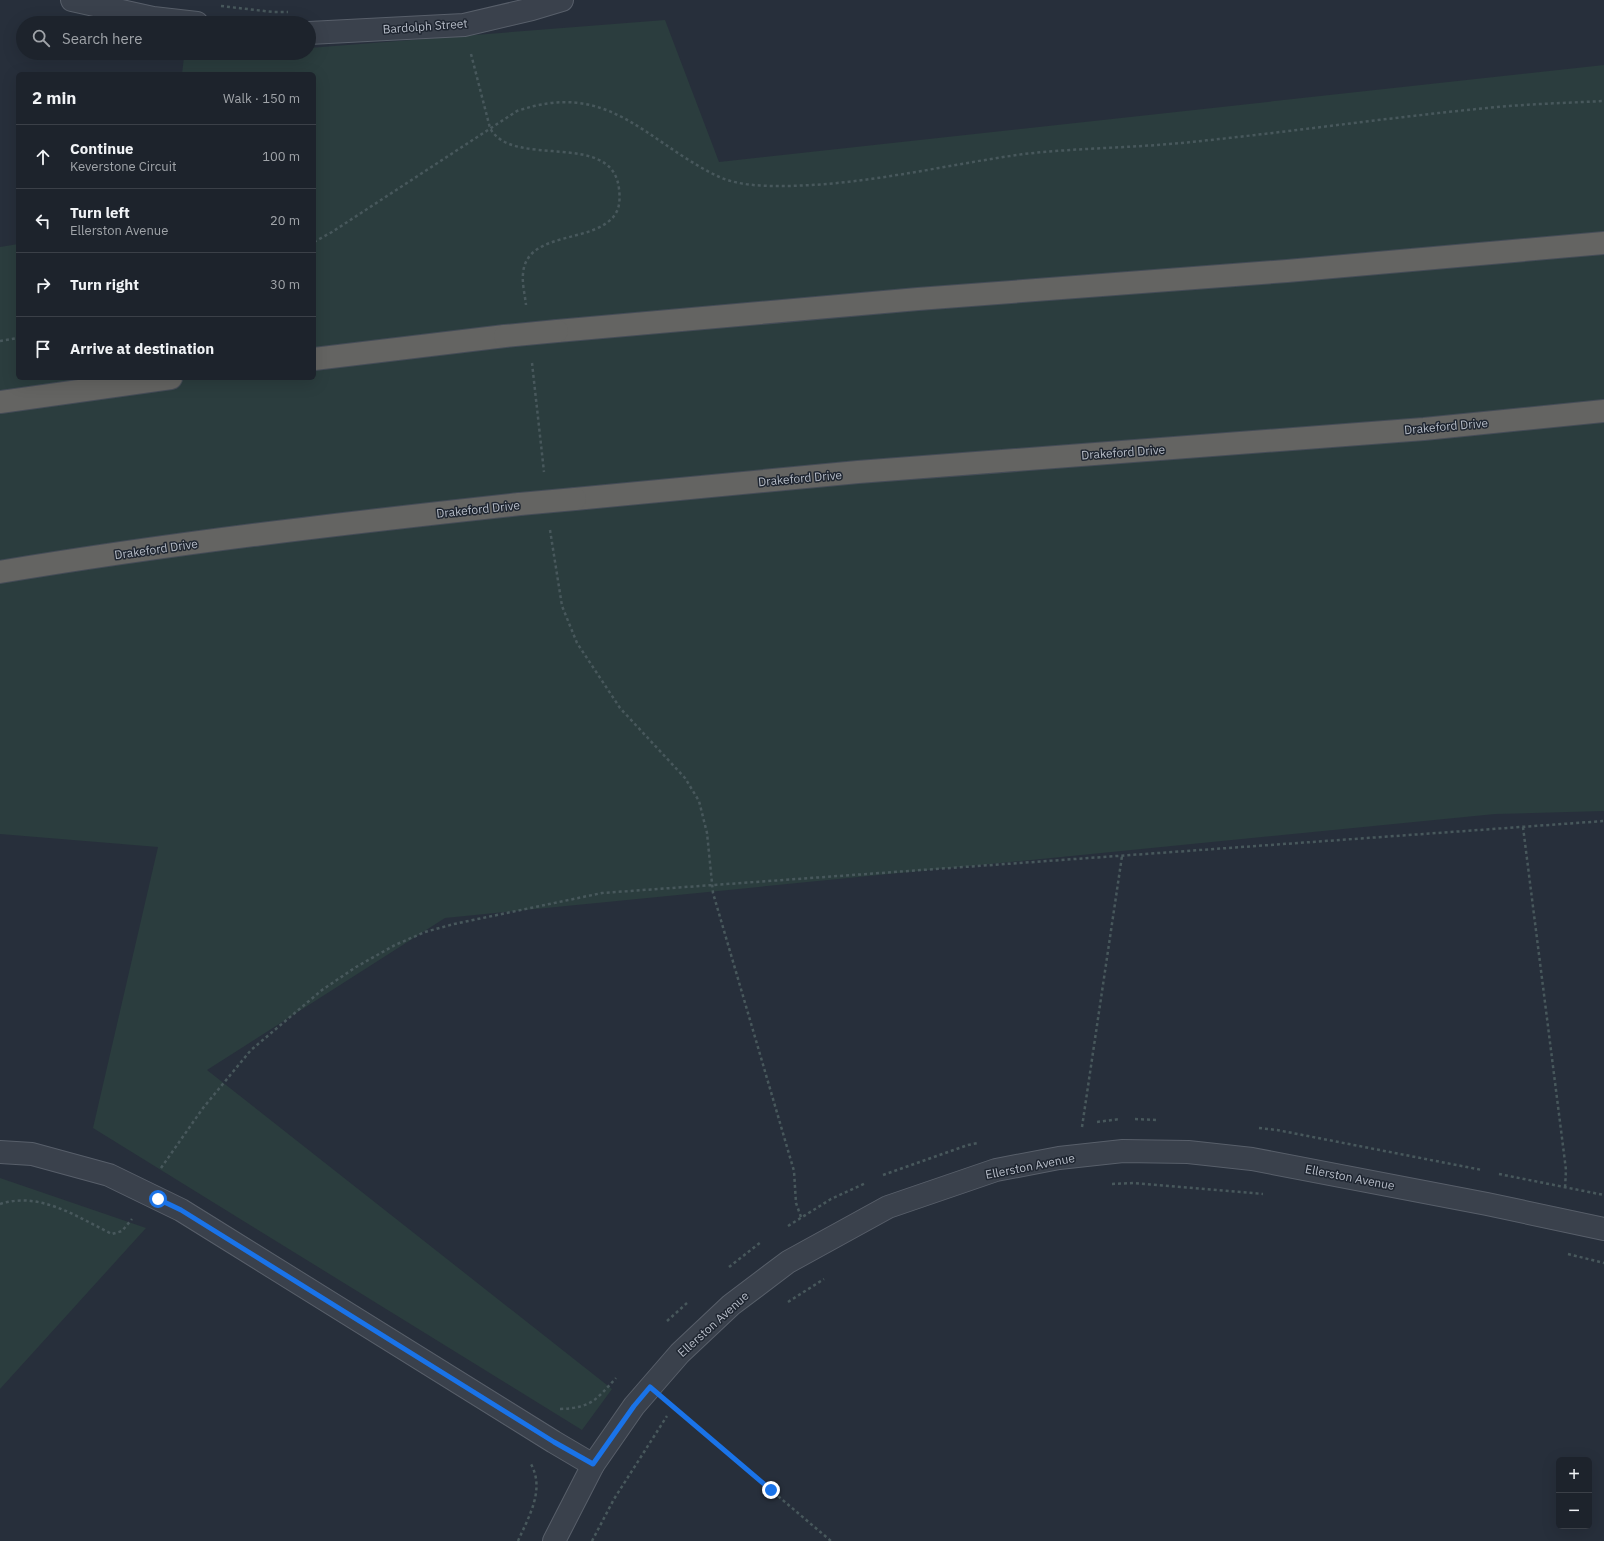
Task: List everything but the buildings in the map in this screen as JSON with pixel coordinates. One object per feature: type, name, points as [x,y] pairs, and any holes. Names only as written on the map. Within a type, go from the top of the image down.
[{"type":"highway","points":[[316,359],[557,331],[918,299],[1287,271],[1604,243]]},
{"type":"highway","points":[[0,402],[157,380]]},
{"type":"highway","name":"Drakeford Drive","points":[[0,572],[321,526],[520,504],[858,472],[1424,428],[1604,411]]},
{"type":"street","points":[[72,0],[144,16]]},
{"type":"street","name":"Bardolph Street","points":[[316,33],[464,25],[532,9],[562,0]]},
{"type":"street","points":[[0,1152],[32,1154],[109,1175],[181,1210],[554,1442],[593,1464]]},
{"type":"street","name":"Ellerston Avenue","points":[[554,1541],[593,1464],[634,1406],[680,1353],[731,1305],[788,1262],[888,1207],[996,1170],[1060,1158],[1131,1152],[1188,1152],[1252,1158],[1487,1204],[1604,1229]]},
{"type":"path","points":[[464,25],[490,128]]},
{"type":"path","points":[[316,241],[332,232],[517,111],[534,105],[559,101],[585,103],[608,110],[651,134],[680,154],[717,176],[747,185],[782,186],[831,184],[908,174],[1025,154],[1180,143],[1489,108],[1604,101]]},
{"type":"path","points":[[0,341],[16,338]]},
{"type":"path","points":[[0,1204],[10,1201],[42,1201],[112,1234],[122,1231],[137,1214],[160,1169],[203,1108],[251,1050],[322,990],[356,967],[395,945],[425,932],[454,924],[602,894],[1604,821]]},
{"type":"path","points":[[1523,827],[1566,1170],[1565,1187],[1604,1195]]},
{"type":"path","points":[[1082,1124],[1122,856]]},
{"type":"path","points":[[712,886],[794,1171],[796,1202],[801,1217]]},
{"type":"path","points":[[1111,1184],[1132,1183],[1270,1194]]},
{"type":"path","points":[[1566,1254],[1604,1264]]},
{"type":"path","points":[[786,1303],[826,1278]]},
{"type":"path","points":[[650,1387],[831,1541]]},
{"type":"path","points":[[592,1541],[614,1498],[673,1407],[678,1402]]},
{"type":"path","points":[[518,1541],[535,1502],[538,1489],[535,1473]]},
{"type":"shaded area","points":[[665,20],[719,162],[1604,65],[1604,811],[1495,814],[445,918],[207,1070],[612,1389],[582,1430],[93,1128],[158,847],[0,834],[0,247],[16,244],[16,380],[316,380],[316,72],[182,72],[184,60],[316,60],[316,47]]},
{"type":"shaded area","points":[[0,1178],[146,1228],[0,1389]]},
{"type":"route","points":[[158,1199],[181,1210],[554,1442],[593,1464],[634,1406],[650,1387],[771,1490]]}]
